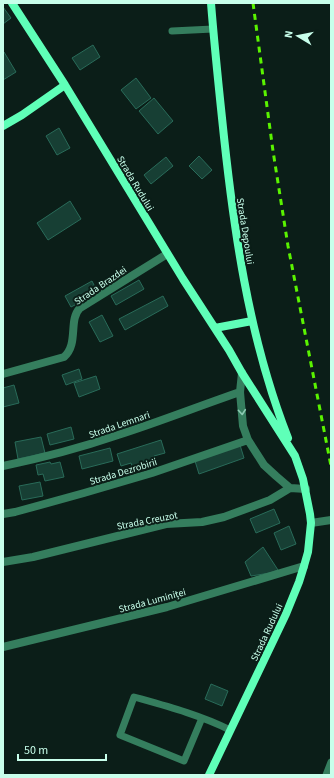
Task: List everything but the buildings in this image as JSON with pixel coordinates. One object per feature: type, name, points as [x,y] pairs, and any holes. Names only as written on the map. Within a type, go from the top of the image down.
[{"type":"main road","name":"Strada Rudului","points":[[12,3],[167,254],[295,456],[304,479],[311,523],[308,552],[304,566],[289,607],[209,775]]},
{"type":"main road","name":"Strada Depoului","points":[[211,3],[227,173],[241,268],[252,321],[267,377],[295,456]]},
{"type":"main road","points":[[3,126],[22,115],[64,85]]},
{"type":"main road","points":[[215,328],[252,321]]},
{"type":"street","name":"Strada Brazdei","points":[[3,374],[64,357],[70,350],[77,311],[167,254]]},
{"type":"street","points":[[242,373],[240,392],[243,426],[248,440],[264,465],[290,488],[306,489]]},
{"type":"street","name":"Strada Lemnari","points":[[3,466],[31,460],[120,435],[240,392]]},
{"type":"street","name":"Strada Dezrobirii","points":[[3,514],[84,494],[144,476],[248,440]]},
{"type":"street","name":"Strada Creuzot","points":[[3,562],[166,524],[202,522],[224,517],[270,500],[290,488]]},
{"type":"street","points":[[311,523],[331,520]]},
{"type":"street","name":"Strada Luminiței","points":[[3,647],[167,607],[304,566]]},
{"type":"lane","points":[[172,31],[213,29]]},
{"type":"lane","points":[[202,718],[184,761],[120,735],[134,697],[202,718],[230,730]]},
{"type":"lane","points":[[326,775],[331,762]]},
{"type":"railway","points":[[253,3],[273,151],[288,246],[331,466]]}]
